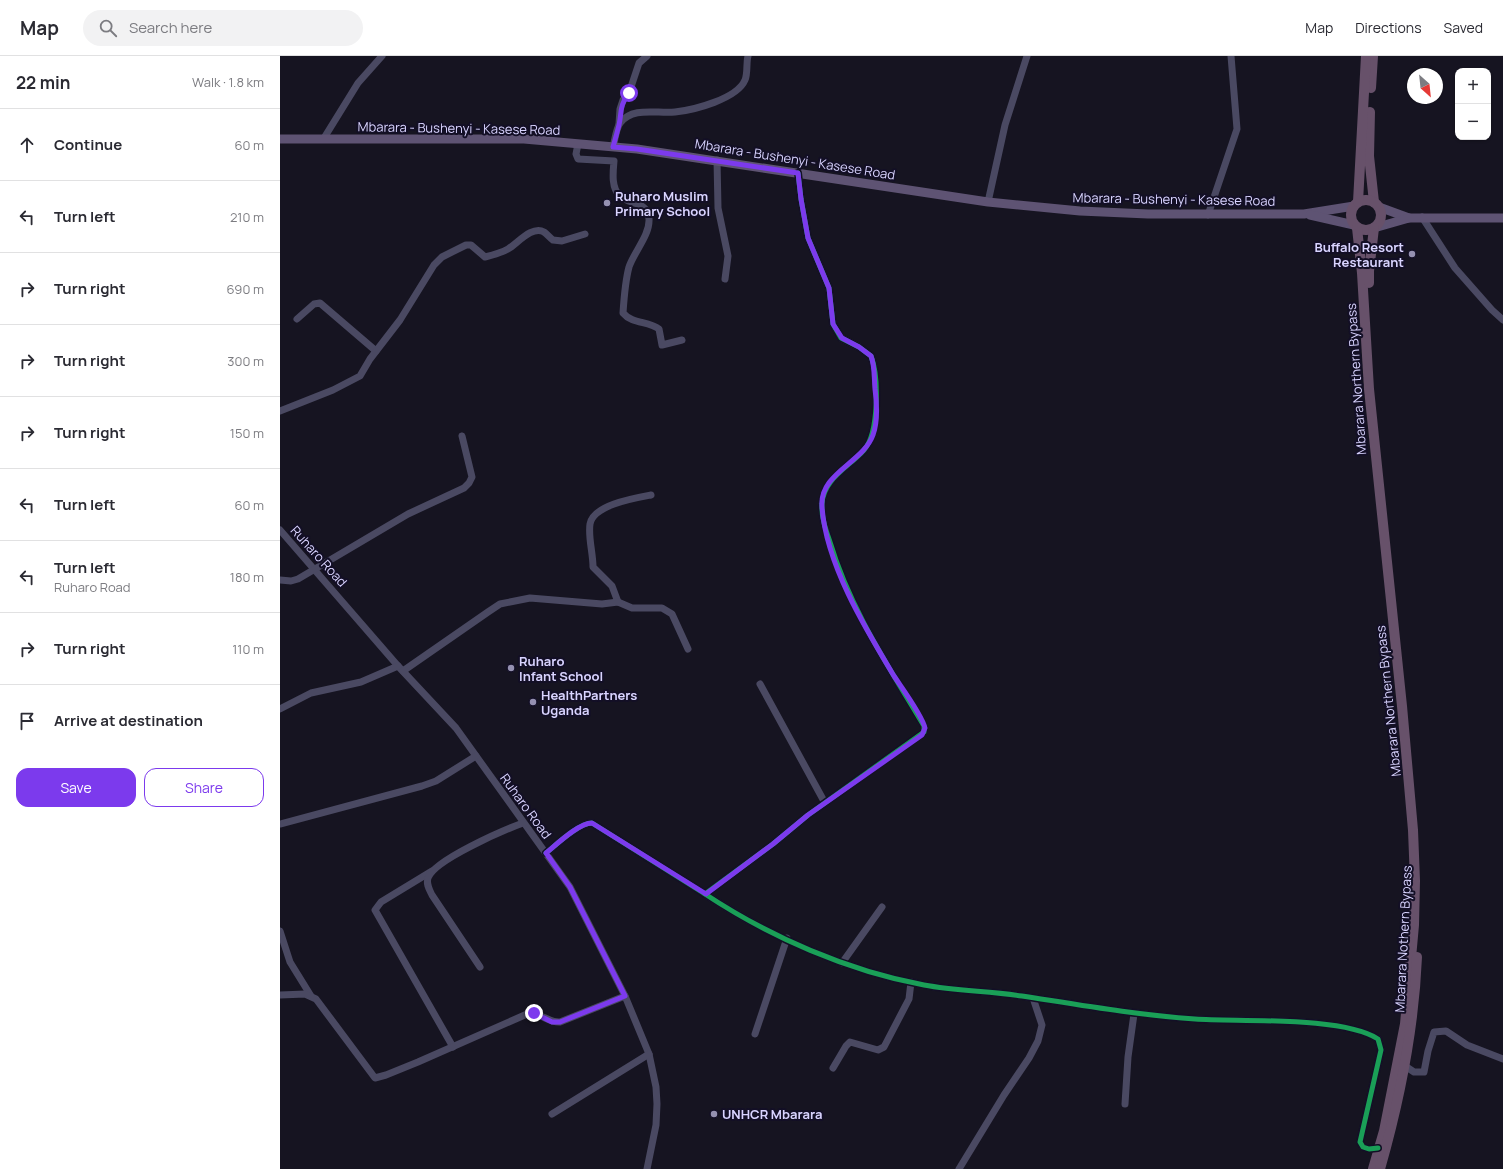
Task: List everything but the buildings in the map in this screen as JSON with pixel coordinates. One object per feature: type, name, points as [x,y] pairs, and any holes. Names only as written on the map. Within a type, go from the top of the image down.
[{"type":"highway","name":"Mbarara Northern Bypass","points":[[1366,56],[1356,204],[1350,216],[1356,227],[1362,273],[1369,389],[1403,714],[1413,830],[1415,881],[1414,925],[1405,1024],[1384,1131],[1373,1169]]},
{"type":"highway","points":[[1356,227],[1366,231],[1374,228],[1378,225],[1382,216],[1376,204],[1370,156],[1369,123],[1373,56]]},
{"type":"highway","points":[[1356,204],[1367,200],[1376,204]]},
{"type":"highway","name":"Mbarara Nothern Bypass","points":[[1374,228],[1369,271],[1373,368],[1380,449],[1404,664],[1421,877],[1416,994],[1405,1066],[1380,1169]]},
{"type":"main road","name":"Mbarara - Bushenyi - Kasese Road","points":[[280,139],[524,139],[613,147],[717,160],[988,202],[1080,211],[1208,214],[1304,214],[1356,204]]},
{"type":"main road","points":[[1376,204],[1410,218]]},
{"type":"main road","name":"Mbarara - Bushenyi - Kasese Road","points":[[1304,214],[1356,227]]},
{"type":"main road","points":[[1374,228],[1410,218],[1422,217],[1503,218]]},
{"type":"street","points":[[324,138],[340,109],[358,83],[382,56]]},
{"type":"street","points":[[613,147],[623,100],[629,93],[639,63],[647,56]]},
{"type":"street","points":[[619,124],[631,115],[642,111],[674,112],[699,107],[730,96],[739,89],[745,80],[748,56]]},
{"type":"street","points":[[988,202],[1005,125],[1027,56]]},
{"type":"street","points":[[1208,214],[1237,129],[1231,56]]},
{"type":"street","points":[[578,144],[576,154],[578,159],[614,161],[614,184],[616,191],[620,197],[645,208],[648,214],[648,229],[629,267],[625,286],[623,313],[629,318],[654,325],[659,329],[662,345],[682,340]]},
{"type":"street","points":[[717,160],[718,208],[728,256],[725,279]]},
{"type":"street","points":[[706,894],[825,803],[922,735],[925,728],[873,640],[842,580],[824,523],[822,505],[823,494],[826,487],[840,471],[864,450],[873,435],[876,418],[876,397],[871,356],[859,347],[842,338],[833,324],[829,288],[808,238],[798,173]]},
{"type":"street","points":[[1422,217],[1455,268],[1492,310],[1503,320]]},
{"type":"street","points":[[280,411],[354,381],[360,376],[400,320],[434,265],[442,256],[466,245],[471,246],[485,257],[492,256],[508,249],[526,235],[537,231],[543,231],[553,240],[562,240],[586,234]]},
{"type":"street","points":[[297,319],[314,304],[320,303],[376,352]]},
{"type":"street","points":[[280,580],[291,581],[316,570],[408,514],[455,493],[469,483],[472,477],[462,436]]},
{"type":"street","points":[[618,602],[612,586],[593,567],[590,523],[594,514],[610,506],[631,499],[651,495]]},
{"type":"street","name":"Ruharo Road","points":[[280,530],[401,669],[456,728],[570,887],[625,996],[649,1054],[656,1087],[657,1104],[656,1125],[647,1169]]},
{"type":"street","points":[[280,708],[311,693],[361,682],[401,669],[500,604],[530,598],[602,604],[618,602],[632,608],[662,608],[672,614],[688,649]]},
{"type":"street","points":[[760,684],[825,803]]},
{"type":"street","points":[[280,824],[422,786],[436,781],[476,756]]},
{"type":"street","points":[[453,1047],[375,910],[381,902],[438,866],[500,831],[523,823]]},
{"type":"street","points":[[546,853],[574,831],[586,824],[592,823],[730,909],[787,938],[842,963],[874,974],[911,982],[1033,998],[1134,1014],[1333,1026],[1353,1029],[1378,1039],[1381,1050],[1360,1142],[1363,1147],[1368,1149],[1378,1148]]},
{"type":"street","points":[[432,871],[427,884],[432,895],[480,967]]},
{"type":"street","points":[[842,963],[882,907]]},
{"type":"street","points":[[280,931],[290,962],[311,996],[320,1004],[374,1078],[386,1075],[532,1013],[552,1022],[560,1022],[625,996]]},
{"type":"street","points":[[755,1034],[787,938]]},
{"type":"street","points":[[833,1068],[850,1042],[878,1050],[884,1047],[909,999],[911,982]]},
{"type":"street","points":[[280,995],[311,996]]},
{"type":"street","points":[[959,1169],[1004,1094],[1029,1058],[1038,1041],[1042,1025],[1033,998]]},
{"type":"street","points":[[1125,1104],[1128,1057],[1134,1014]]},
{"type":"street","points":[[1405,1066],[1414,1072],[1424,1072],[1428,1051],[1434,1032],[1446,1032],[1467,1045],[1503,1060]]},
{"type":"street","points":[[552,1114],[649,1054]]},
{"type":"cycle path","points":[[546,853],[581,826],[592,823],[705,894],[773,844],[808,815],[924,732],[924,726],[871,637],[848,591],[838,567],[823,519],[823,495],[827,487],[832,480],[864,450],[869,442],[873,431],[875,418],[876,390],[874,365],[871,356],[859,347],[841,338],[833,324],[829,288],[808,238],[798,173]]},
{"type":"cycle path","points":[[705,894],[730,910],[783,938],[838,961],[895,979],[948,989],[1010,994],[1152,1015],[1195,1019],[1316,1023],[1362,1032],[1378,1039],[1381,1050],[1360,1142],[1363,1147],[1369,1149],[1378,1148]]},
{"type":"place","name":"Ruharo Muslim Primary School","points":[[607,203]]},
{"type":"place","name":"Buffalo Resort Restaurant","points":[[1412,254]]},
{"type":"place","name":"Ruharo Infant School","points":[[511,668]]},
{"type":"place","name":"HealthPartners Uganda","points":[[533,702]]},
{"type":"place","name":"UNHCR Mbarara","points":[[714,1114]]},
{"type":"route","points":[[534,1013],[552,1022],[567,1021],[625,996],[587,918],[570,887],[546,853],[574,831],[588,823],[592,823],[629,845],[694,888],[706,894],[773,844],[808,815],[922,735],[925,728],[873,640],[842,580],[824,523],[822,505],[823,494],[826,487],[840,471],[864,450],[873,435],[876,418],[876,397],[871,356],[859,347],[842,338],[836,331],[833,324],[829,288],[823,270],[808,238],[798,173],[717,160],[613,147],[619,124],[620,109],[623,100],[629,93]]}]
